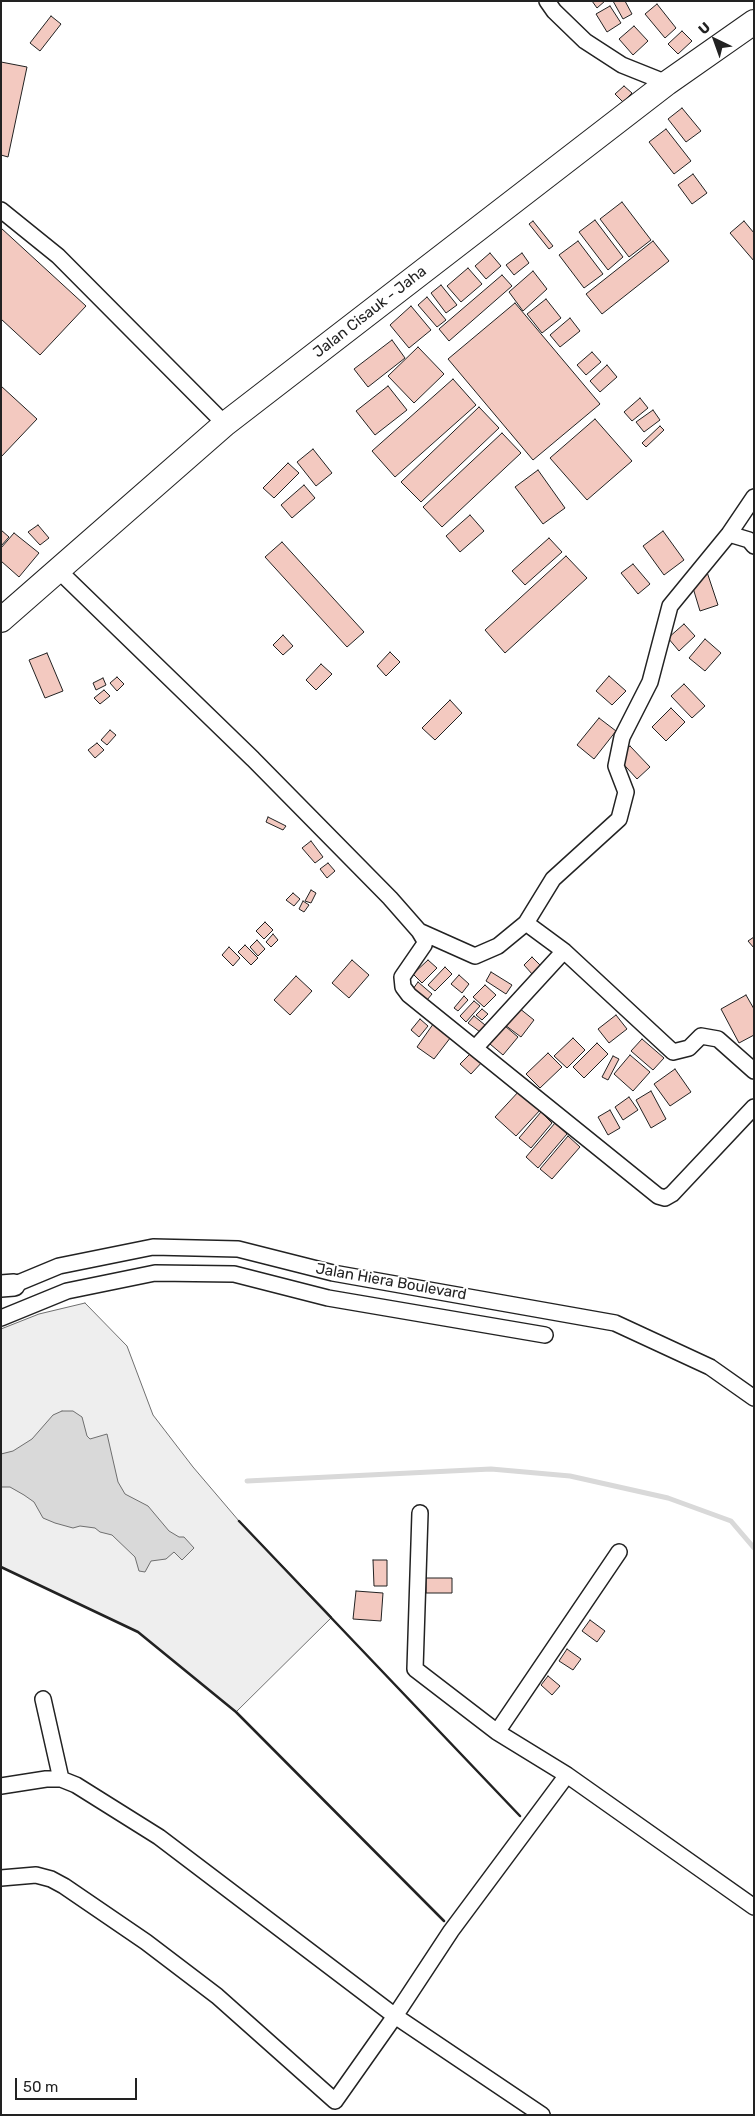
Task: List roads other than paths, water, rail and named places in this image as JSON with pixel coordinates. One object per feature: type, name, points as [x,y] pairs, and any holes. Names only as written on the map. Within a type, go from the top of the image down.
[{"type":"main road","name":"Jalan Cisauk - Jaha","points":[[1,620],[57,569],[225,424],[667,83],[754,22]]},
{"type":"street","points":[[547,1],[554,11],[585,41],[622,64],[667,83]]},
{"type":"street","points":[[1,210],[58,256],[225,424]]},
{"type":"street","points":[[419,931],[476,956],[498,946],[526,923],[553,879],[619,819],[626,792],[616,766],[622,737],[650,682],[670,606],[729,534],[754,497]]},
{"type":"street","points":[[729,534],[749,540],[754,546]]},
{"type":"street","points":[[57,569],[253,759],[390,898],[419,931],[425,941],[424,946],[402,977],[403,987],[408,995],[476,1047],[658,1196],[665,1198],[672,1194],[754,1107]]},
{"type":"street","points":[[526,923],[564,951],[673,1052],[689,1048],[701,1036],[718,1039],[754,1072]]},
{"type":"street","points":[[476,1047],[564,951]]},
{"type":"street","name":"Jalan Hiera Boulevard","points":[[5,1287],[59,1266],[153,1247],[238,1249],[333,1272],[616,1323],[710,1367],[754,1398]]},
{"type":"street","points":[[328,1298],[333,1272]]},
{"type":"street","name":"Jalan Hiera Boulevard","points":[[1,1318],[66,1290],[155,1273],[234,1274],[328,1298],[545,1335]]},
{"type":"street","points":[[420,1513],[416,1669],[497,1732],[567,1775],[754,1907]]},
{"type":"street","points":[[497,1732],[619,1552]]},
{"type":"street","points":[[43,1699],[61,1779]]},
{"type":"street","points":[[1,1878],[36,1875],[51,1879],[64,1886],[146,1942],[217,1996],[334,2101],[395,2016],[451,1931],[567,1775]]},
{"type":"street","points":[[1,1786],[46,1779],[61,1779],[76,1785],[159,1837],[395,2016],[542,2115]]},
{"type":"waterway","points":[[247,1481],[491,1469],[570,1476],[668,1498],[731,1521],[754,1548]]}]
